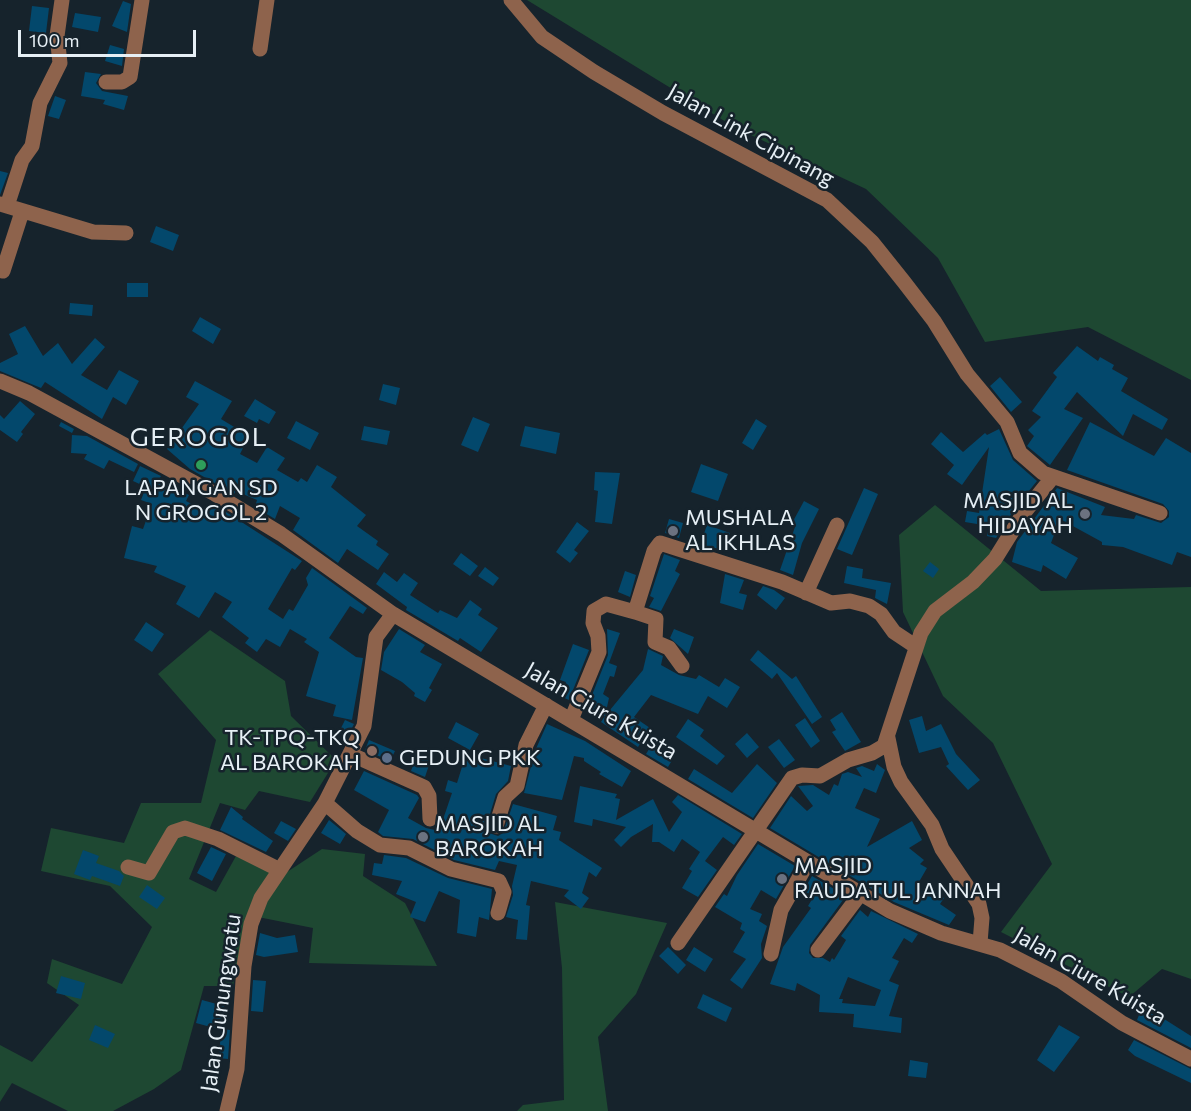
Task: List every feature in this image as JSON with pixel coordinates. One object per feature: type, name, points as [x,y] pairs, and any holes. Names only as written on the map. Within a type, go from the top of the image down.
[{"type":"street","points":[[62,0],[57,36],[60,63],[40,103],[32,146],[22,160],[3,205],[93,232],[126,233]]},
{"type":"street","points":[[106,82],[122,82],[130,77],[142,0]]},
{"type":"street","points":[[261,49],[267,0]]},
{"type":"street","name":"Jalan Link Cipinang","points":[[511,0],[542,37],[594,72],[663,113],[827,200],[872,242],[904,282],[933,321],[967,374],[1007,422],[1020,453],[1052,478]]},
{"type":"street","points":[[3,271],[22,212]]},
{"type":"street","name":"Jalan Ciure Kuista","points":[[0,381],[29,393],[215,494],[280,534],[393,614],[890,911],[941,933],[980,943],[1061,981],[1122,1023],[1191,1059]]},
{"type":"street","points":[[678,943],[792,778],[802,775],[820,776],[848,760],[878,751],[888,738],[915,646],[935,611],[973,582],[994,559],[1023,514],[1052,478],[1160,513]]},
{"type":"street","points":[[806,593],[837,525]]},
{"type":"street","points":[[635,612],[654,551],[660,543],[782,582],[831,603],[850,601],[869,606],[881,614],[894,632],[915,646]]},
{"type":"street","points":[[571,720],[599,652],[598,636],[593,623],[595,609],[606,604],[656,619],[656,642],[673,651],[682,666]]},
{"type":"street","name":"Jalan Gunungwatu","points":[[227,1111],[237,1069],[244,966],[251,924],[261,898],[325,803],[350,754],[367,715],[376,637],[393,614]]},
{"type":"street","points":[[496,826],[505,797],[518,786],[526,745],[546,705]]},
{"type":"street","points":[[888,738],[894,767],[901,782],[932,825],[942,849],[979,904],[982,918],[980,943]]},
{"type":"street","points":[[350,754],[424,787],[429,796],[430,819]]},
{"type":"street","points":[[325,803],[357,831],[380,845],[409,848],[451,869],[499,881],[504,892],[498,912]]},
{"type":"street","points":[[128,867],[149,873],[173,832],[185,828],[218,838],[280,870]]},
{"type":"street","points":[[771,954],[781,910],[808,862]]},
{"type":"street","points":[[818,950],[861,893]]},
{"type":"green space","points":[[527,0],[1191,0],[1191,380],[1088,327],[985,342],[938,258],[866,189],[736,128]]},
{"type":"green space","points":[[935,505],[1041,591],[1191,587],[1191,979],[1162,969],[1129,997],[1001,932],[1052,864],[993,743],[943,696],[903,612],[899,535]]},
{"type":"green space","points":[[210,630],[285,681],[291,716],[336,760],[310,802],[259,791],[245,810],[220,803],[189,879],[216,892],[236,856],[284,874],[322,849],[365,854],[363,876],[405,903],[437,966],[309,963],[313,928],[248,915],[233,986],[204,986],[181,1070],[154,1089],[113,1111],[68,1111],[12,1083],[0,1102],[0,1045],[32,1062],[79,1005],[47,983],[52,959],[122,984],[152,927],[110,886],[41,871],[51,828],[124,843],[141,803],[201,803],[216,740],[158,674]]},
{"type":"green space","points":[[555,902],[667,923],[636,994],[598,1037],[608,1111],[517,1111],[523,1105],[564,1100],[562,968]]},
{"type":"building","points":[[123,1],[131,4],[127,32],[112,26]]},
{"type":"building","points":[[32,6],[49,8],[46,33],[29,31]]},
{"type":"building","points":[[75,13],[101,17],[98,32],[72,27]]},
{"type":"building","points":[[110,45],[124,49],[122,66],[105,61]]},
{"type":"building","points":[[85,72],[101,74],[96,83],[102,91],[128,96],[124,110],[103,104],[105,100],[81,96]]},
{"type":"building","points":[[55,96],[66,100],[59,119],[48,116]]},
{"type":"building","points":[[0,171],[8,173],[0,195]]},
{"type":"building","points":[[156,226],[179,235],[173,251],[150,242]]},
{"type":"building","points":[[127,283],[148,283],[148,297],[127,297]]},
{"type":"building","points":[[70,303],[93,305],[92,316],[69,314]]},
{"type":"building","points":[[200,317],[221,329],[213,344],[192,331]]},
{"type":"building","points":[[25,326],[43,356],[58,343],[72,364],[95,338],[105,347],[81,375],[107,390],[119,370],[139,381],[126,405],[113,397],[102,419],[45,382],[41,388],[0,371],[0,363],[18,354],[9,334]]},
{"type":"building","points":[[1077,346],[1098,361],[1100,357],[1114,365],[1112,369],[1128,378],[1121,391],[1168,419],[1162,430],[1133,414],[1123,436],[1077,392],[1064,409],[1083,418],[1050,465],[1027,446],[1034,436],[1028,430],[1041,417],[1032,411],[1057,377],[1053,373]]},
{"type":"building","points":[[1000,377],[1022,402],[1011,412],[990,386]]},
{"type":"building","points":[[195,381],[232,401],[221,419],[249,436],[240,454],[257,463],[267,447],[285,458],[277,470],[298,482],[301,478],[307,482],[317,465],[337,477],[331,487],[366,515],[357,526],[378,541],[376,545],[389,554],[378,570],[347,549],[338,563],[293,530],[300,518],[280,506],[275,519],[255,507],[257,500],[236,491],[234,494],[190,469],[167,449],[199,404],[186,397]]},
{"type":"building","points":[[383,384],[400,388],[396,405],[379,400]]},
{"type":"building","points":[[255,399],[276,412],[269,424],[259,419],[257,423],[244,416]]},
{"type":"building","points":[[20,401],[35,414],[21,432],[23,434],[17,442],[0,430],[0,415],[4,419]]},
{"type":"building","points":[[473,417],[490,424],[478,452],[461,445]]},
{"type":"building","points":[[756,419],[767,426],[753,450],[742,443]]},
{"type":"building","points":[[296,421],[319,433],[310,450],[287,438]]},
{"type":"building","points":[[61,422],[74,429],[72,433],[59,426]]},
{"type":"building","points":[[1090,422],[1154,456],[1166,438],[1191,453],[1191,557],[1177,552],[1172,565],[1123,547],[1102,545],[1102,542],[1060,519],[1051,543],[1078,558],[1066,579],[1043,565],[1041,572],[1012,562],[1017,542],[1057,488],[1105,507],[1101,515],[1134,519],[1136,515],[1161,523],[1169,517],[1169,511],[1163,504],[1067,470]]},
{"type":"building","points":[[364,426],[390,431],[387,445],[361,440]]},
{"type":"building","points":[[525,426],[560,433],[556,454],[520,446]]},
{"type":"building","points":[[999,429],[1013,460],[1037,481],[1015,508],[996,538],[987,536],[989,526],[965,522],[967,511],[979,513],[989,447],[962,485],[947,474],[954,465],[931,444],[941,432],[963,452],[985,433],[987,435]]},
{"type":"building","points":[[72,435],[87,436],[138,464],[134,472],[109,460],[104,469],[84,459],[87,454],[71,453]]},
{"type":"building","points":[[701,464],[728,474],[718,501],[691,492]]},
{"type":"building","points":[[140,466],[161,476],[158,481],[189,495],[186,501],[207,512],[212,503],[302,561],[295,570],[292,568],[268,609],[283,619],[289,609],[293,611],[308,585],[306,578],[312,568],[367,608],[363,614],[350,606],[329,638],[356,657],[363,658],[352,720],[333,716],[336,705],[306,696],[319,652],[304,642],[307,639],[290,629],[280,647],[266,639],[257,652],[245,643],[249,638],[222,617],[232,602],[215,592],[199,618],[176,604],[186,586],[154,572],[157,566],[124,558],[132,526],[143,529],[152,504],[141,500],[146,487],[133,481]]},
{"type":"building","points":[[595,472],[620,473],[612,524],[595,522],[598,491],[594,490]]},
{"type":"building","points":[[864,488],[878,494],[852,555],[837,549]]},
{"type":"building","points":[[804,501],[819,509],[802,543],[793,575],[780,570],[795,527],[791,525]]},
{"type":"building","name":"MUSHALA AL IKHLAS","points":[[669,519],[683,523],[679,538],[665,533]]},
{"type":"building","points":[[577,522],[589,531],[574,550],[578,553],[570,563],[556,552]]},
{"type":"building","points":[[707,525],[730,533],[725,550],[700,545]]},
{"type":"building","points":[[461,553],[478,566],[470,576],[453,564]]},
{"type":"building","points":[[664,554],[680,560],[675,571],[680,574],[661,611],[649,607],[654,598],[650,596]]},
{"type":"building","points":[[930,562],[939,569],[933,578],[923,571]]},
{"type":"building","points":[[847,566],[863,569],[862,578],[891,583],[887,604],[875,598],[876,590],[844,583]]},
{"type":"building","points":[[485,567],[499,578],[493,586],[478,576]]},
{"type":"building","points":[[625,571],[636,575],[630,597],[618,592]]},
{"type":"building","points":[[384,572],[397,582],[404,573],[418,583],[410,595],[438,613],[440,610],[457,618],[470,600],[482,609],[478,615],[498,628],[481,652],[460,638],[458,641],[406,610],[407,607],[376,584]]},
{"type":"building","points":[[725,574],[744,580],[739,593],[747,595],[743,610],[720,603]]},
{"type":"building","points":[[763,586],[785,598],[776,610],[757,595]]},
{"type":"building","points":[[146,622],[164,634],[152,652],[134,640]]},
{"type":"building","points":[[399,629],[425,645],[420,652],[442,664],[429,688],[432,690],[425,702],[414,696],[415,693],[402,682],[381,670],[384,652]]},
{"type":"building","points":[[607,629],[620,633],[609,663],[617,666],[614,677],[610,676],[603,694],[609,698],[605,716],[586,710],[608,655]]},
{"type":"building","points":[[674,629],[694,637],[688,654],[670,638]]},
{"type":"building","points":[[573,644],[589,650],[569,700],[560,696],[566,682],[560,680]]},
{"type":"building","points":[[648,649],[663,656],[661,665],[679,675],[696,679],[699,675],[719,687],[725,678],[740,687],[727,708],[708,696],[698,714],[651,695],[634,717],[650,728],[638,747],[601,722],[643,670]]},
{"type":"building","points":[[758,650],[792,679],[796,676],[822,717],[812,724],[777,673],[772,679],[750,660]]},
{"type":"building","points":[[842,712],[861,742],[845,751],[832,732],[836,730],[830,720]]},
{"type":"building","points":[[922,716],[926,731],[941,724],[956,754],[980,780],[968,790],[946,766],[949,764],[941,747],[919,753],[909,720]]},
{"type":"building","points":[[805,718],[820,741],[811,748],[795,725]]},
{"type":"building","points":[[688,719],[704,730],[700,736],[725,756],[717,765],[676,737]]},
{"type":"building","points":[[345,720],[354,724],[349,734],[340,730]]},
{"type":"building","points":[[456,722],[479,734],[470,750],[448,738]]},
{"type":"building","points":[[547,724],[585,741],[631,771],[622,787],[599,774],[601,772],[584,761],[584,758],[574,756],[562,800],[524,793],[535,751]]},
{"type":"building","points":[[747,733],[759,747],[747,758],[735,744]]},
{"type":"building","points":[[779,739],[795,760],[784,768],[768,747]]},
{"type":"building","points":[[369,740],[395,751],[390,761],[365,750]]},
{"type":"building","points":[[651,746],[674,757],[668,767],[646,754]]},
{"type":"building","points":[[417,754],[431,759],[425,777],[411,771]]},
{"type":"building","points":[[466,754],[511,766],[508,781],[496,794],[487,824],[489,833],[498,836],[503,833],[513,804],[557,816],[553,830],[561,832],[559,840],[602,868],[596,877],[589,872],[582,893],[589,898],[581,909],[564,896],[569,890],[531,881],[526,905],[530,906],[527,940],[516,939],[518,920],[506,917],[513,895],[512,886],[517,865],[499,861],[495,870],[454,860],[413,839],[383,836],[378,832],[389,810],[354,790],[364,771],[417,795],[419,798],[408,818],[426,828],[439,831],[452,793],[445,791],[448,780],[457,783]]},
{"type":"building","points":[[757,764],[777,783],[753,818],[688,779],[694,769],[732,793]]},
{"type":"building","points":[[877,764],[885,770],[876,793],[864,788],[855,808],[880,819],[867,847],[912,821],[922,840],[909,848],[924,860],[920,864],[927,868],[916,887],[931,897],[935,892],[944,898],[940,904],[956,915],[949,925],[894,902],[770,828],[791,796],[807,811],[813,806],[798,786],[813,785],[829,795],[834,784],[838,786],[842,774],[848,772],[862,777],[856,768],[862,766],[874,771]]},
{"type":"building","points":[[580,786],[617,794],[615,798],[620,799],[616,820],[653,799],[669,832],[682,812],[672,802],[678,795],[742,834],[734,845],[723,837],[705,861],[717,870],[698,897],[682,888],[692,871],[689,869],[700,852],[682,839],[674,852],[659,842],[652,842],[653,824],[631,837],[621,847],[614,840],[626,827],[593,819],[592,826],[574,822]]},
{"type":"building","points":[[231,807],[243,817],[242,819],[273,841],[266,852],[220,830]]},
{"type":"building","points":[[329,820],[346,834],[340,844],[321,833]]},
{"type":"building","points":[[281,821],[296,829],[288,841],[274,833]]},
{"type":"building","points":[[758,844],[795,866],[776,899],[761,890],[750,909],[762,914],[759,921],[767,926],[761,944],[762,958],[742,989],[730,980],[746,959],[733,952],[745,932],[740,929],[742,923],[715,907],[724,894],[727,896],[737,875]]},
{"type":"building","points":[[211,847],[226,854],[212,881],[197,873]]},
{"type":"building","points":[[83,850],[99,856],[96,863],[119,871],[124,876],[120,886],[92,876],[90,880],[74,874]]},
{"type":"building","points":[[384,855],[406,858],[448,878],[492,889],[489,920],[479,917],[476,937],[457,933],[460,900],[439,891],[425,922],[410,917],[416,902],[396,894],[402,881],[372,875],[374,863],[382,864]]},
{"type":"building","points":[[812,876],[846,896],[810,945],[809,953],[813,958],[823,958],[830,962],[832,958],[834,960],[846,940],[841,936],[860,910],[868,917],[871,911],[918,934],[912,943],[904,938],[892,958],[899,961],[889,981],[899,985],[889,1016],[902,1018],[901,1033],[853,1027],[854,1014],[819,1012],[820,995],[797,983],[795,991],[770,984],[783,947],[811,908],[808,906],[814,896],[803,891]],"holes":[[[848,977],[881,990],[875,1006],[842,1003],[843,999],[839,999]]]},
{"type":"building","points":[[147,885],[165,898],[157,909],[139,897]]},
{"type":"building","points":[[260,933],[277,938],[295,935],[298,952],[264,957],[256,955]]},
{"type":"building","points":[[668,947],[686,965],[678,974],[659,956]]},
{"type":"building","points":[[694,947],[713,959],[705,972],[686,960]]},
{"type":"building","points":[[61,976],[85,983],[81,999],[56,993]]},
{"type":"building","points":[[253,980],[266,981],[263,1012],[251,1011]]},
{"type":"building","points":[[703,994],[732,1008],[726,1022],[697,1008]]},
{"type":"building","points":[[202,1000],[224,1006],[218,1029],[196,1023]]},
{"type":"building","points":[[1141,1010],[1161,1017],[1191,1036],[1191,1048],[1137,1020]]},
{"type":"building","points":[[95,1025],[115,1034],[108,1048],[89,1040]]},
{"type":"building","points":[[1059,1025],[1080,1037],[1054,1072],[1037,1060]]},
{"type":"building","points":[[221,1029],[230,1030],[228,1059],[219,1058]]},
{"type":"building","points":[[1134,1040],[1191,1069],[1191,1083],[1135,1056],[1128,1050]]},
{"type":"building","points":[[910,1060],[928,1063],[926,1078],[908,1076]]},
{"type":"place","name":"LAPANGAN SD N GROGOL 2","points":[[201,465]]},
{"type":"place","name":"MASJID AL HIDAYAH","points":[[1085,514]]},
{"type":"place","name":"MUSHALA AL IKHLAS","points":[[673,531]]},
{"type":"place","name":"TK-TPQ-TKQ AL BAROKAH","points":[[372,751]]},
{"type":"place","name":"GEDUNG PKK","points":[[387,758]]},
{"type":"place","name":"MASJID AL BAROKAH","points":[[423,837]]},
{"type":"place","name":"MASJID RAUDATUL JANNAH","points":[[782,879]]},
{"type":"district","name":"GEROGOL","points":[[199,437]]}]
